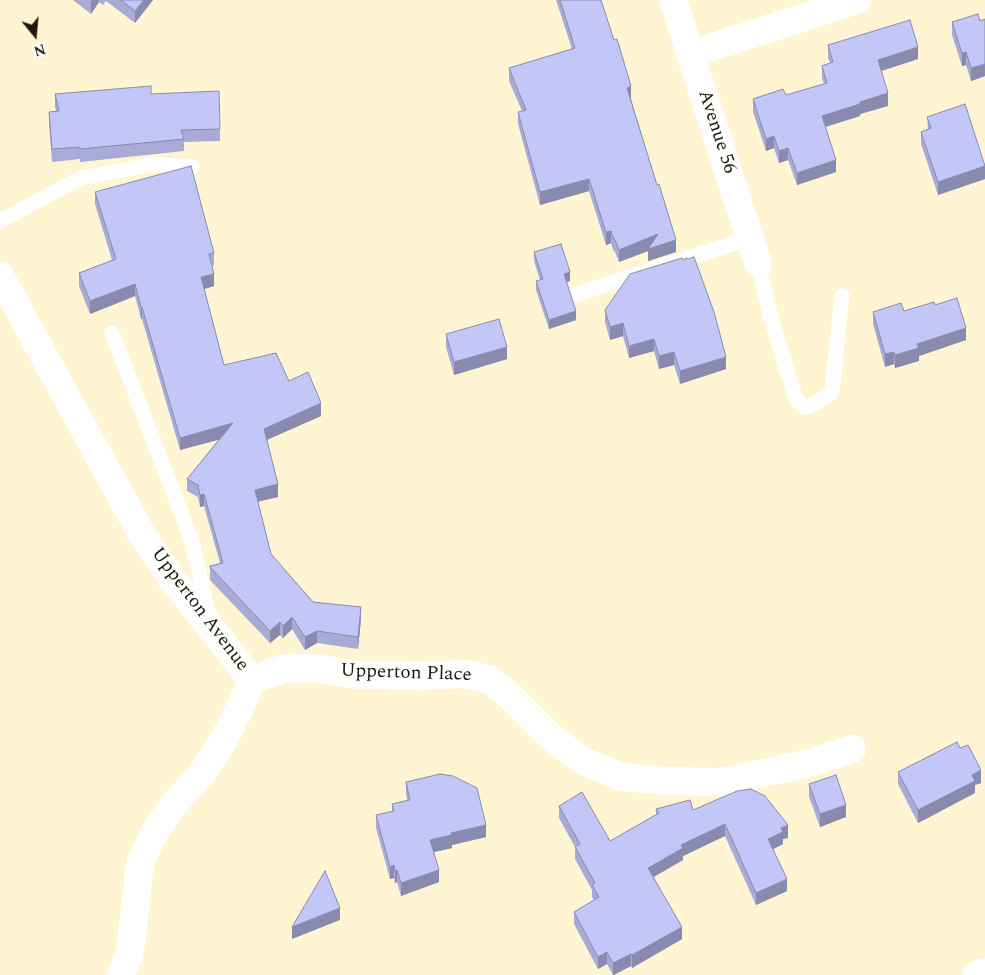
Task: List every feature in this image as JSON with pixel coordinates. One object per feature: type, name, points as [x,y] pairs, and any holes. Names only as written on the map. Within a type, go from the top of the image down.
[{"type":"street","name":"Avenue 56","points":[[673,0],[758,264]]},
{"type":"street","points":[[691,54],[858,0]]},
{"type":"street","name":"Upperton Avenue","points":[[0,276],[140,531],[170,576],[252,680],[222,743],[201,775],[175,803],[154,833],[140,863],[130,953],[121,975]]},
{"type":"street","name":"Upperton Place","points":[[252,680],[285,668],[316,668],[356,675],[421,676],[465,674],[491,680],[550,736],[581,760],[621,777],[670,781],[721,782],[806,764],[852,749]]},
{"type":"street","points":[[976,975],[985,972]]},
{"type":"lane","points":[[0,220],[81,178],[153,164],[192,167]]},
{"type":"lane","points":[[577,294],[750,238]]},
{"type":"lane","points":[[758,264],[771,318],[796,400],[805,407],[815,404],[832,392],[842,296]]},
{"type":"lane","points":[[112,333],[192,541],[211,627]]},
{"type":"building","points":[[121,0],[144,0],[135,11]]},
{"type":"building","points":[[560,0],[601,0],[614,40],[617,39],[631,86],[627,88],[676,240],[648,249],[658,234],[619,250],[611,231],[606,232],[589,179],[540,192],[518,112],[526,110],[509,68],[575,48]]},
{"type":"building","points":[[978,14],[980,21],[985,19],[985,64],[971,68],[966,52],[962,53],[952,22]]},
{"type":"building","points":[[910,20],[918,47],[878,60],[888,93],[822,116],[836,160],[797,173],[788,148],[779,151],[774,136],[766,139],[753,99],[783,89],[786,95],[827,83],[822,66],[833,62],[828,45]]},
{"type":"building","points":[[151,86],[151,94],[219,91],[220,129],[181,130],[184,139],[80,149],[80,147],[52,149],[49,112],[59,111],[55,94]]},
{"type":"building","points":[[965,104],[985,166],[938,182],[921,132],[931,128],[927,117]]},
{"type":"building","points":[[191,166],[214,253],[209,254],[214,274],[201,277],[224,365],[276,353],[289,381],[308,372],[321,403],[264,429],[278,484],[255,490],[271,554],[313,602],[361,607],[358,637],[317,631],[305,637],[292,617],[283,626],[280,622],[270,631],[210,567],[223,563],[204,494],[200,495],[198,485],[187,479],[233,423],[180,438],[135,284],[90,301],[79,273],[116,259],[95,192]]},
{"type":"building","points":[[561,244],[570,272],[564,274],[576,311],[549,320],[536,281],[543,279],[534,252]]},
{"type":"building","points":[[694,257],[714,312],[726,357],[680,371],[674,352],[659,356],[654,339],[629,346],[623,323],[610,327],[605,310],[630,274],[682,258],[683,260]]},
{"type":"building","points":[[957,298],[966,328],[917,344],[919,348],[895,355],[894,352],[885,354],[873,312],[901,303],[904,311],[934,302],[935,305]]},
{"type":"building","points":[[499,319],[507,347],[454,362],[446,334]]},
{"type":"building","points":[[957,742],[960,748],[968,745],[981,770],[972,775],[975,781],[918,810],[898,772]]},
{"type":"building","points":[[440,774],[453,776],[477,788],[486,825],[430,840],[439,870],[401,883],[394,865],[390,867],[376,815],[394,811],[392,804],[410,800],[406,782]]},
{"type":"building","points":[[836,775],[846,805],[820,814],[809,784]]},
{"type":"building","points":[[751,789],[765,796],[788,825],[781,828],[783,832],[768,839],[787,879],[756,893],[725,824],[681,845],[683,848],[648,868],[682,927],[632,955],[613,963],[607,952],[598,957],[574,912],[599,897],[592,885],[595,883],[575,847],[580,844],[559,806],[582,792],[610,841],[659,813],[656,809],[690,800],[693,810],[737,791]]},
{"type":"building","points":[[325,871],[340,908],[292,927]]}]
